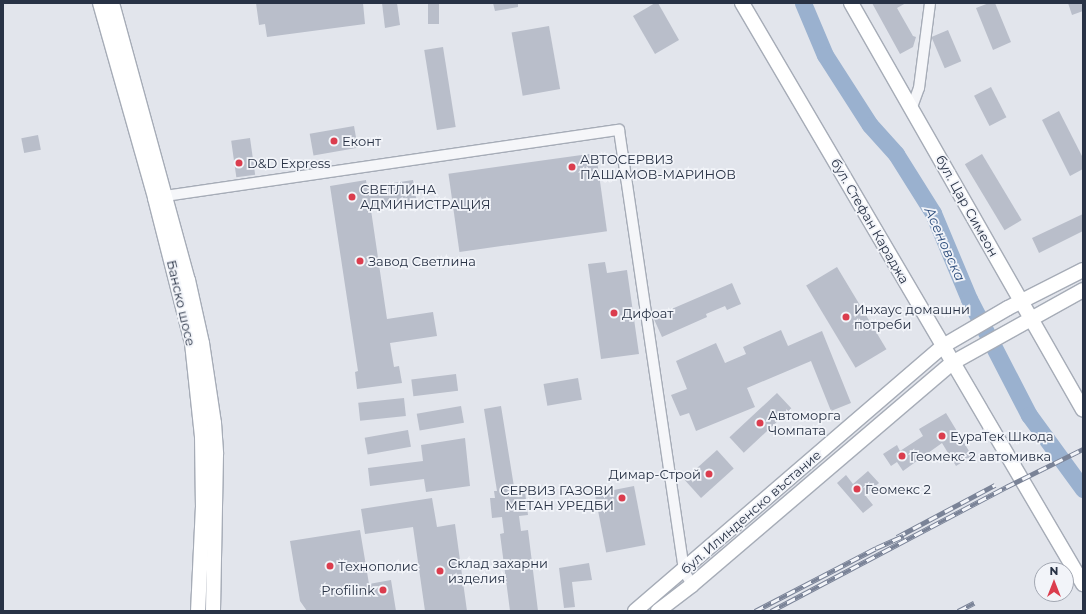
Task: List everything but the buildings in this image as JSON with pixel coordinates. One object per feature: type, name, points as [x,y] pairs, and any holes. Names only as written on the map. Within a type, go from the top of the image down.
[{"type":"main road","name":"Банско шосе","points":[[100,3],[201,336],[214,423],[216,506],[213,611]]},
{"type":"main road","name":"Банско шосе","points":[[112,3],[160,197],[192,343],[202,436],[203,506],[198,611]]},
{"type":"main road","name":"бул. Стефан Караджа","points":[[742,3],[1083,584]]},
{"type":"main road","name":"бул. Цар Симеон","points":[[851,3],[912,107],[1083,410]]},
{"type":"main road","points":[[1021,302],[1083,270]]},
{"type":"main road","points":[[1030,318],[1083,290]]},
{"type":"main road","name":"бул. Илинденско въстание","points":[[635,611],[684,571],[943,346],[958,335],[1021,302]]},
{"type":"main road","name":"бул. Илинденско въстание","points":[[658,611],[692,585],[952,363],[968,352],[1030,318]]},
{"type":"street","points":[[912,107],[919,88],[930,3]]},
{"type":"street","points":[[160,197],[619,130],[684,571],[692,585]]},
{"type":"waterway","name":"Асеновска","points":[[803,3],[825,55],[870,125],[896,154],[933,213],[969,299],[1029,415],[1083,489]]},
{"type":"railway","points":[[771,611],[1006,487],[1083,449]]},
{"type":"railway","points":[[897,537],[995,485]]},
{"type":"railway","points":[[755,611],[876,548],[903,536]]},
{"type":"railway","points":[[958,611],[974,603]]},
{"type":"place","name":"Еконт","points":[[334,141]]},
{"type":"place","name":"D&D Express","points":[[239,163]]},
{"type":"place","name":"АВТОСЕРВИЗ ПАШАМОВ-МАРИНОВ","points":[[572,167]]},
{"type":"place","name":"СВЕТЛИНА АДМИНИСТРАЦИЯ","points":[[352,197]]},
{"type":"place","name":"Завод Светлина","points":[[360,261]]},
{"type":"place","name":"Дифоат","points":[[614,313]]},
{"type":"place","name":"Инхаус домашни потреби","points":[[846,317]]},
{"type":"place","name":"Автоморга Чомпата","points":[[760,423]]},
{"type":"place","name":"ЕураТек Шкода","points":[[942,436]]},
{"type":"place","name":"Геомекс 2 автомивка","points":[[902,456]]},
{"type":"place","name":"Димар-Строй","points":[[709,474]]},
{"type":"place","name":"Геомекс 2","points":[[857,489]]},
{"type":"place","name":"СЕРВИЗ ГАЗОВИ МЕТАН УРЕДБИ","points":[[622,498]]},
{"type":"place","name":"Технополис","points":[[330,566]]},
{"type":"place","name":"Склад захарни изделия","points":[[440,571]]},
{"type":"place","name":"Profilink","points":[[383,590]]}]
